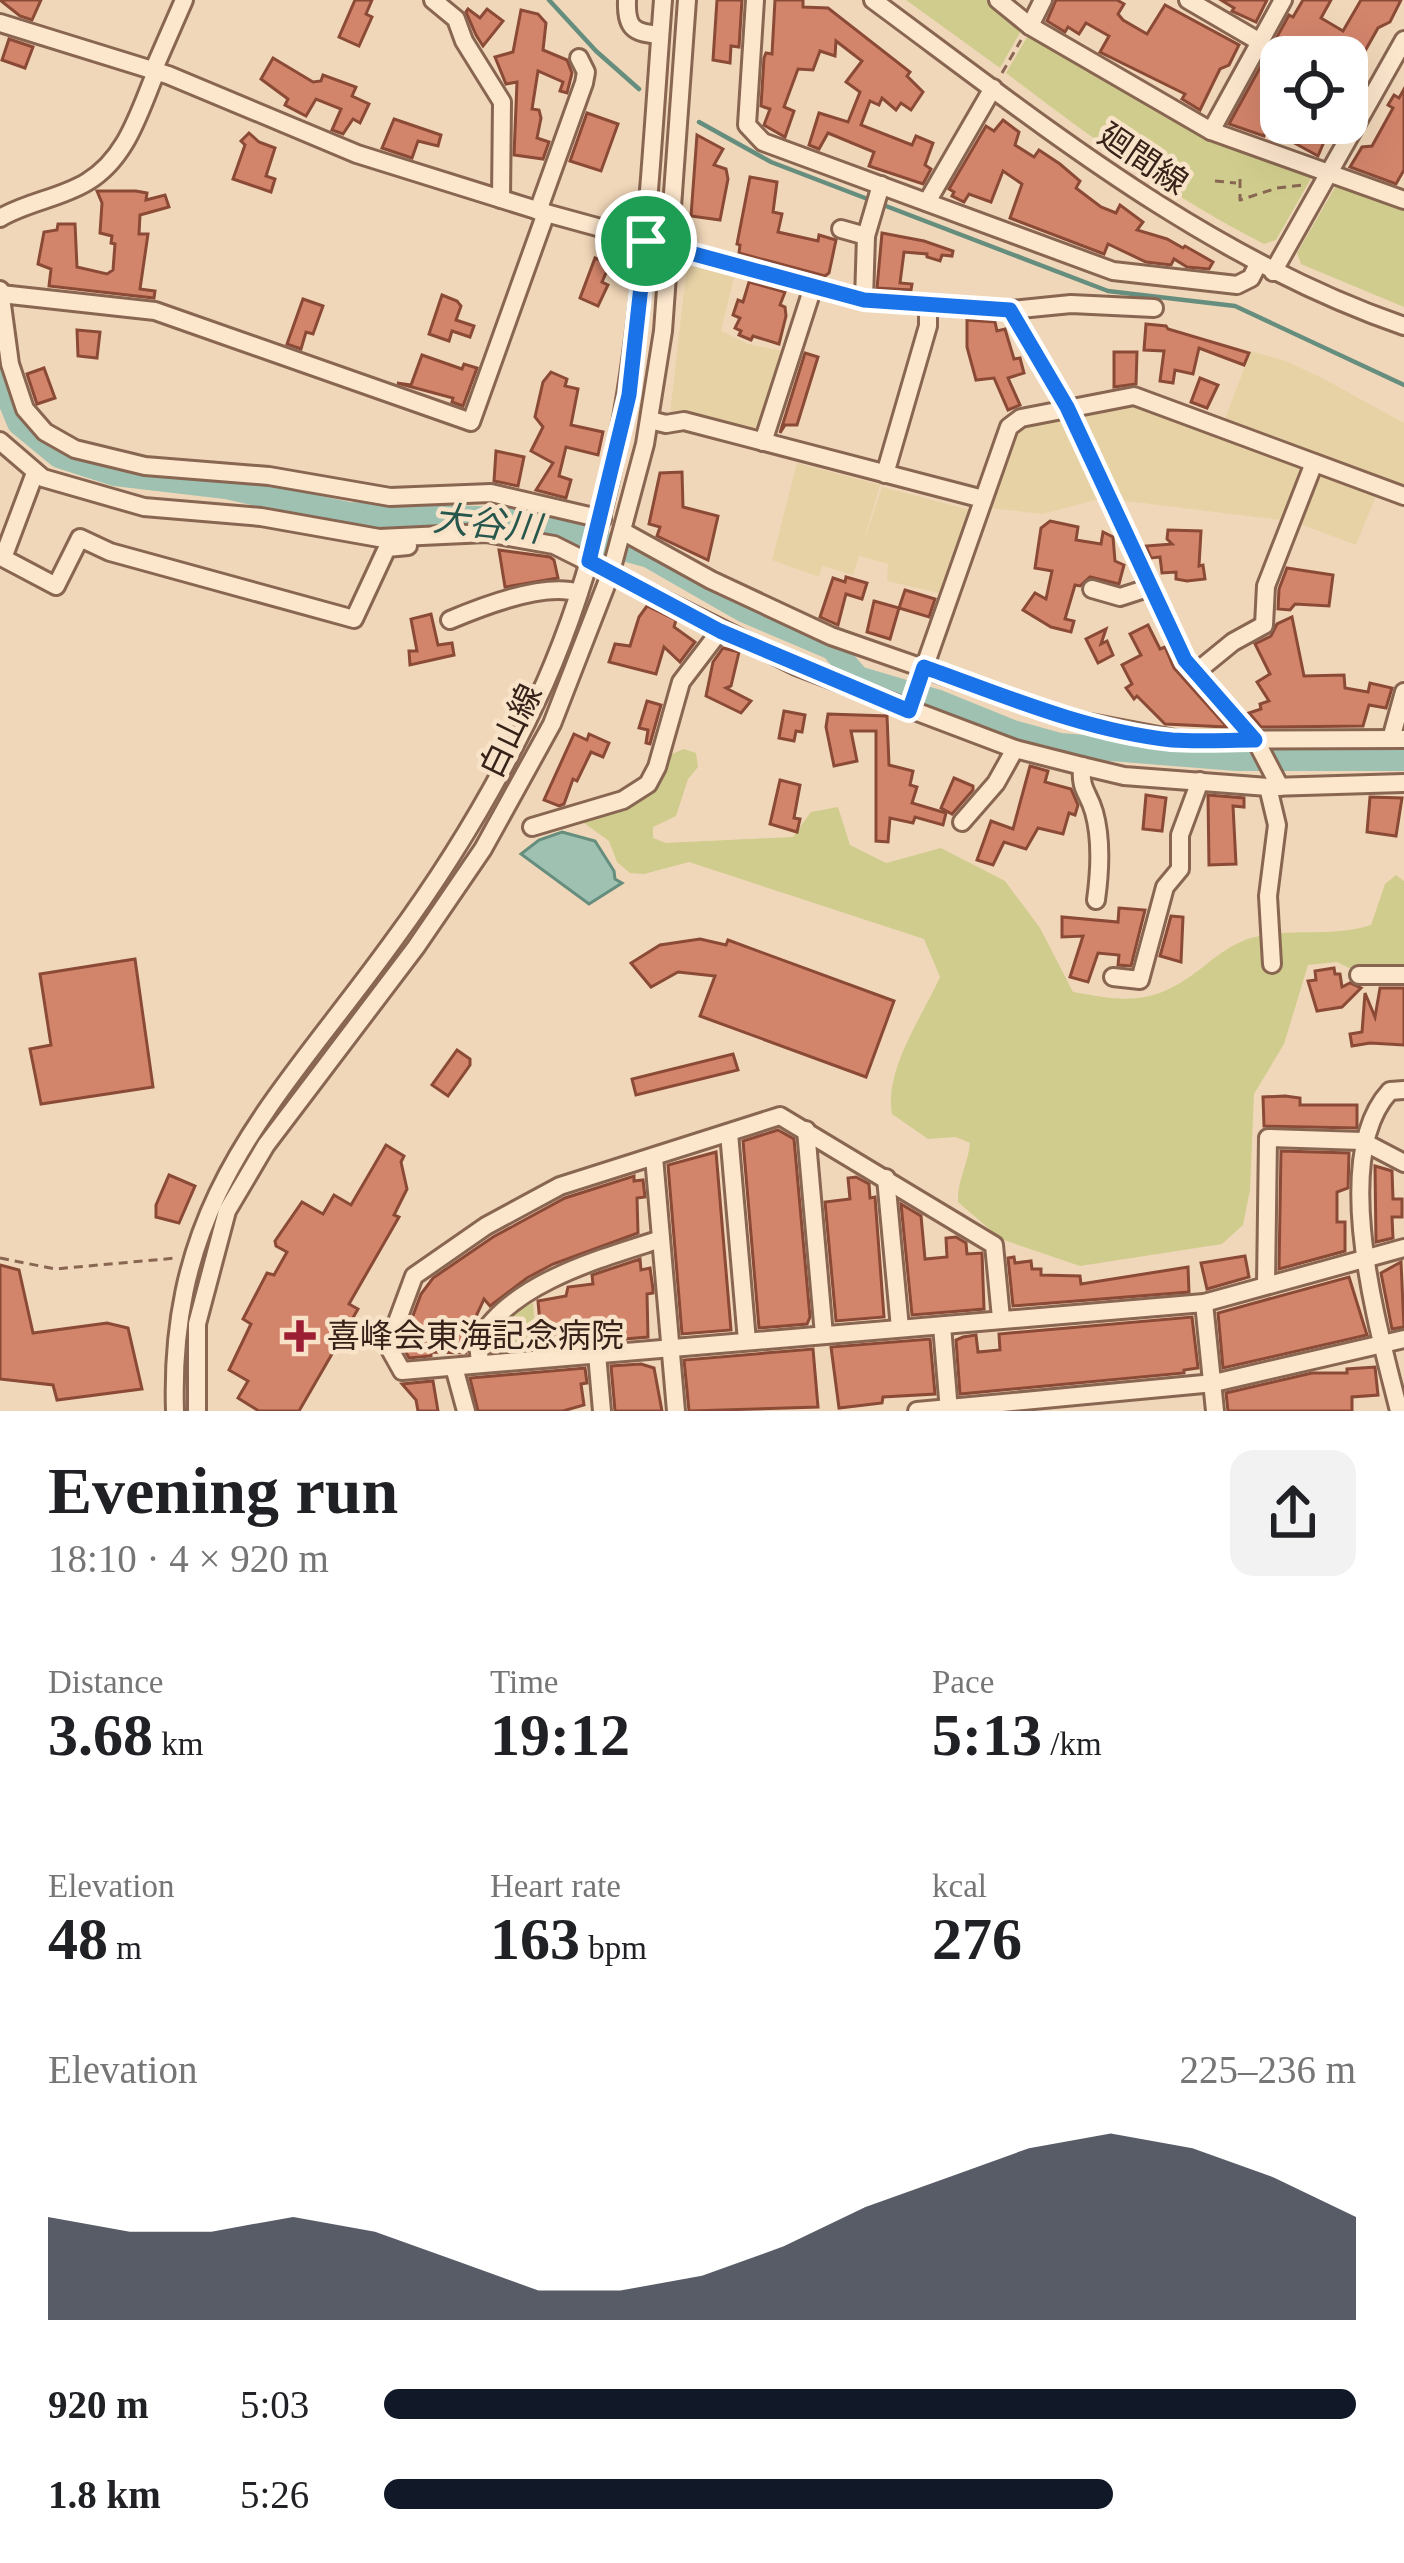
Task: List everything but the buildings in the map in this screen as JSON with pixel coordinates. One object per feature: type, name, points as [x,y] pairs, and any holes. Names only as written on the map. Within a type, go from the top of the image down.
[{"type":"street","points":[[0,218],[86,183],[111,164],[126,143],[184,0]]},
{"type":"street","points":[[433,0],[456,19],[464,41],[502,102],[501,200]]},
{"type":"street","points":[[627,0],[627,23],[633,30],[660,35]]},
{"type":"street","name":"白山線","points":[[175,1411],[177,1321],[208,1208],[237,1152],[421,903],[483,804],[526,724],[579,592],[601,522],[629,395],[646,241],[663,0]]},
{"type":"street","name":"白山線","points":[[197,1411],[197,1324],[227,1211],[266,1145],[416,947],[483,849],[552,724],[611,571],[650,420],[670,245],[686,0]]},
{"type":"street","points":[[755,0],[747,125],[763,142],[878,196],[927,202],[1113,271],[1237,285],[1266,268],[1404,40]]},
{"type":"street","name":"廻間線","points":[[873,0],[997,82],[1114,178],[1266,268],[1404,326]]},
{"type":"street","points":[[998,0],[1030,26],[1211,131],[1404,200]]},
{"type":"street","points":[[1030,26],[1043,0]]},
{"type":"street","points":[[1188,0],[1260,42],[1211,131]]},
{"type":"street","points":[[1263,36],[1283,0]]},
{"type":"street","points":[[0,23],[154,71],[357,154],[542,212],[864,300],[1010,310],[1072,304],[1154,308]]},
{"type":"street","points":[[579,58],[586,72],[584,83],[471,422],[155,311],[0,292],[10,364],[25,409],[45,432],[75,449],[145,466],[269,476],[390,497],[491,493],[601,522]]},
{"type":"street","points":[[927,202],[997,82]]},
{"type":"street","points":[[864,300],[866,236],[878,196]]},
{"type":"street","points":[[841,229],[866,236]]},
{"type":"street","points":[[764,442],[813,287]]},
{"type":"street","points":[[885,475],[928,326],[928,307]]},
{"type":"street","points":[[1010,310],[1067,407],[1185,660],[1256,742],[1275,784],[1277,825],[1268,896],[1271,964]]},
{"type":"street","points":[[910,708],[1009,428],[1021,418],[1134,396],[1404,496]]},
{"type":"street","points":[[650,420],[684,421],[982,500]]},
{"type":"street","points":[[0,441],[35,473],[144,507],[261,518],[379,538],[486,533],[554,545],[590,559],[720,631],[1015,749],[1082,766],[1124,776],[1200,781],[1403,785]]},
{"type":"street","points":[[1196,673],[1264,625],[1267,586],[1314,463]]},
{"type":"street","points":[[35,473],[3,558],[56,586],[80,538],[110,552],[354,620],[387,548],[437,543],[454,534]]},
{"type":"street","points":[[623,534],[831,636],[1069,718],[1180,740],[1398,739],[1404,692]]},
{"type":"street","points":[[1092,589],[1120,597],[1151,587]]},
{"type":"street","points":[[450,620],[490,603],[564,589],[579,592]]},
{"type":"street","points":[[532,827],[622,800],[648,784],[681,682],[720,631]]},
{"type":"street","points":[[962,822],[996,783],[1015,749]]},
{"type":"street","points":[[1082,766],[1080,788],[1094,808],[1101,865],[1096,900]]},
{"type":"street","points":[[1113,977],[1140,980],[1165,887],[1180,869],[1180,835],[1200,781]]},
{"type":"street","points":[[1359,976],[1404,975]]},
{"type":"street","points":[[1399,1411],[1364,1259],[1362,1142],[1374,1108],[1390,1091],[1404,1090]]},
{"type":"street","points":[[1001,1318],[994,1245],[780,1116],[548,1191],[486,1226],[414,1276],[388,1346],[402,1371],[1204,1303],[1404,1248]]},
{"type":"street","points":[[806,1130],[824,1335]]},
{"type":"street","points":[[729,1133],[747,1341]]},
{"type":"street","points":[[1266,1285],[1268,1138],[1362,1142],[1404,1163]]},
{"type":"street","points":[[654,1157],[676,1411]]},
{"type":"street","points":[[886,1178],[901,1328]]},
{"type":"street","points":[[480,1364],[478,1342],[502,1311],[570,1269],[661,1239]]},
{"type":"street","points":[[1204,1303],[1215,1411]]},
{"type":"street","points":[[942,1326],[949,1410]]},
{"type":"street","points":[[917,1411],[1041,1406],[1214,1383],[1404,1339]]},
{"type":"street","points":[[597,1354],[602,1411]]},
{"type":"street","points":[[454,1367],[466,1411]]},
{"type":"path","points":[[997,82],[1030,26]]},
{"type":"path","points":[[1215,182],[1230,186],[1239,180],[1240,200],[1291,184],[1309,188]]},
{"type":"path","points":[[0,1258],[55,1270],[165,1258],[190,1262]]},
{"type":"shaded area","points":[[906,0],[987,0],[1022,29],[1000,68]]},
{"type":"shaded area","points":[[1029,34],[1313,175],[1276,240],[1264,244],[1163,186],[1006,73]]},
{"type":"shaded area","points":[[1337,184],[1404,208],[1404,307],[1301,264],[1297,253]]},
{"type":"shaded area","points":[[688,257],[736,269],[721,331],[748,344],[788,352],[762,436],[670,414]]},
{"type":"shaded area","points":[[1251,351],[1286,361],[1404,423],[1404,486],[1224,421]]},
{"type":"shaded area","points":[[1133,402],[1304,464],[1307,470],[1288,521],[1118,500],[1081,416]]},
{"type":"shaded area","points":[[1064,415],[1104,498],[1042,514],[990,508],[1017,432],[1023,426]]},
{"type":"shaded area","points":[[797,463],[880,485],[863,544],[882,487],[971,510],[943,594],[887,581],[888,564],[859,556],[853,575],[822,566],[819,577],[772,560]]},
{"type":"shaded area","points":[[1320,470],[1378,491],[1356,545],[1297,523]]},
{"type":"shaded area","points":[[684,749],[696,753],[698,767],[688,779],[676,816],[653,827],[653,838],[666,843],[793,837],[811,812],[838,807],[850,845],[886,863],[941,848],[1005,881],[1040,928],[1073,992],[1146,997],[1173,987],[1225,950],[1251,938],[1371,925],[1385,884],[1396,875],[1404,881],[1404,965],[1355,971],[1337,962],[1308,965],[1284,1044],[1254,1094],[1250,1190],[1243,1225],[1222,1244],[1080,1266],[1001,1239],[958,1202],[970,1143],[956,1137],[928,1139],[892,1114],[899,1062],[940,977],[924,939],[689,862],[630,873],[617,862],[609,841],[584,823],[587,815],[623,803],[667,756]]},
{"type":"shaded area","points":[[562,832],[595,841],[615,879],[622,883],[589,904],[521,854],[539,840]]},
{"type":"shaded area","points":[[533,1303],[537,1348],[489,1353],[487,1335],[502,1318]]},
{"type":"waterway","points":[[549,0],[639,89]]},
{"type":"waterway","points":[[699,122],[771,162],[1108,291],[1235,306],[1404,385]]},
{"type":"waterway","name":"大谷川","points":[[0,377],[19,423],[59,456],[115,474],[226,487],[348,514],[512,519],[649,556],[745,611],[832,648],[858,678],[1060,745],[1237,759],[1404,759]]},
{"type":"place","name":"喜峰会東海記念病院","points":[[300,1336]]},
{"type":"route","points":[[646,241],[864,300],[1010,310],[1067,407],[1185,660],[1255,740],[1165,739],[1100,725],[924,667],[909,711],[720,631],[589,561],[629,395],[646,241]]}]
